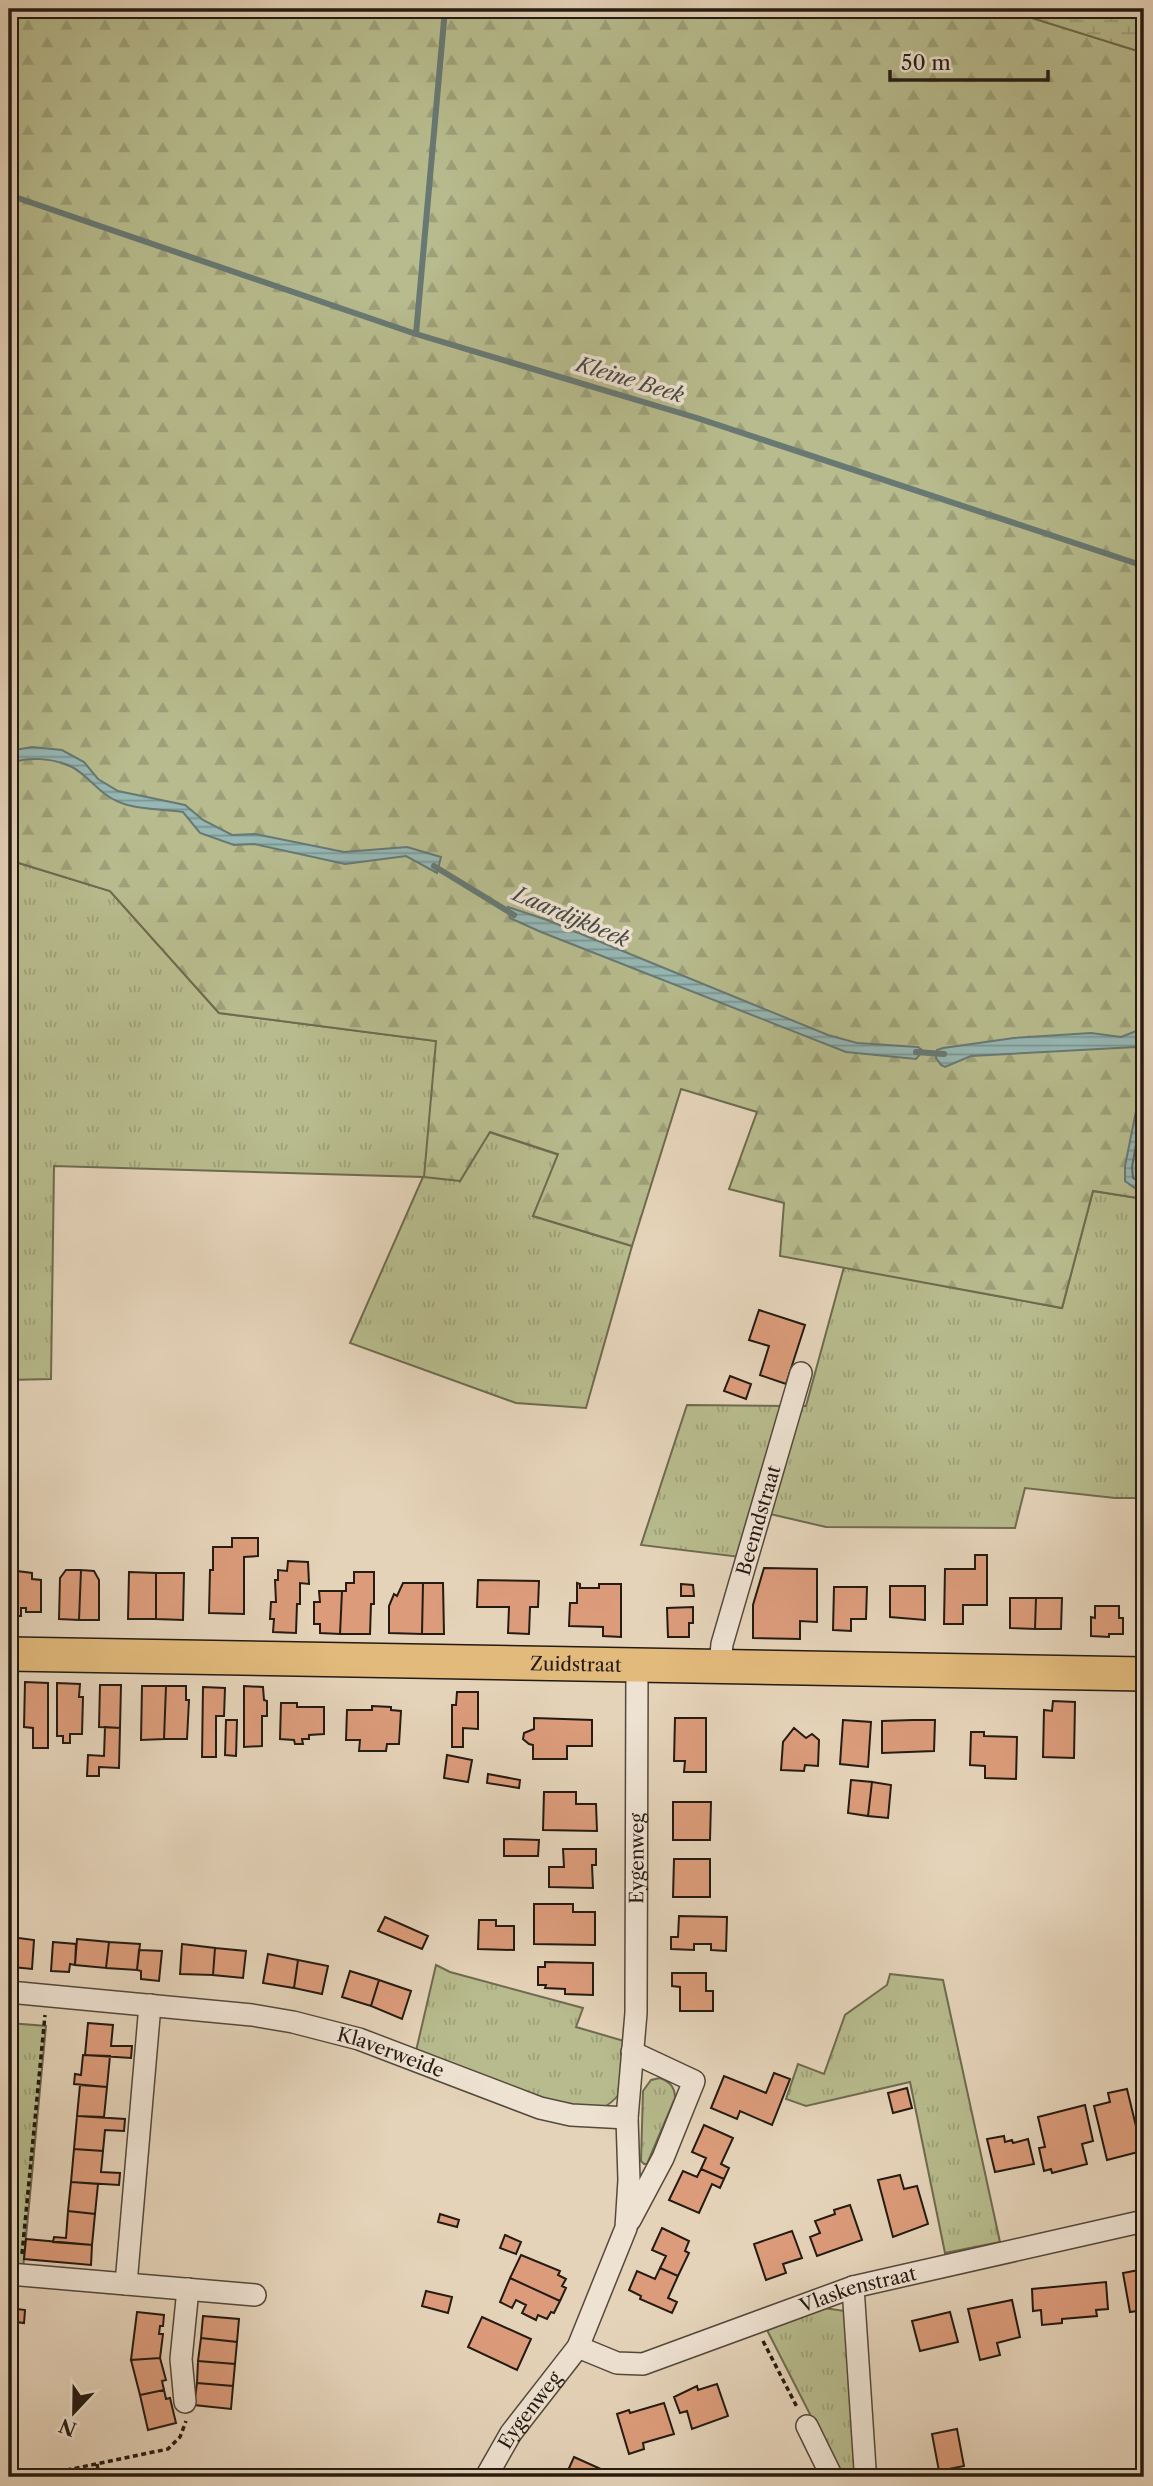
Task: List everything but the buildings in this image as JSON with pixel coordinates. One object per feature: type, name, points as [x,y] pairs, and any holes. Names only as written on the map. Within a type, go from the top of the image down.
[{"type":"main road","name":"Zuidstraat","points":[[9,1654],[1144,1674]]},
{"type":"street","name":"Beemdstraat","points":[[720,1665],[722,1644],[801,1374]]},
{"type":"street","name":"Eygenweg","points":[[626,2228],[629,2180],[627,2118],[636,2013],[638,1664]]},
{"type":"street","name":"Klaverweide","points":[[9,1992],[253,2015],[327,2029],[540,2108],[571,2115],[627,2118]]},
{"type":"street","points":[[126,2284],[150,2005]]},
{"type":"street","name":"Eygenweg","points":[[486,2477],[510,2433],[578,2347],[626,2228],[663,2158],[694,2081],[632,2052]]},
{"type":"street","name":"Vlaskenstraat","points":[[578,2347],[617,2363],[643,2364],[853,2287],[1144,2221]]},
{"type":"street","points":[[15,2275],[255,2295]]},
{"type":"street","points":[[853,2287],[866,2469],[864,2477]]},
{"type":"street","points":[[185,2402],[181,2359],[188,2289]]},
{"type":"street","points":[[807,2426],[832,2477]]},
{"type":"path","points":[[15,2275],[47,1995]]},
{"type":"path","points":[[754,2323],[807,2426]]},
{"type":"path","points":[[33,2477],[168,2449],[180,2437],[186,2422],[185,2402]]},
{"type":"path","points":[[97,2464],[99,2477]]},
{"type":"green space","points":[[9,9],[1003,9],[1144,53],[1144,1199],[1093,1191],[1062,1308],[780,1256],[784,1203],[729,1189],[757,1112],[681,1089],[632,1246],[533,1216],[558,1154],[490,1132],[460,1181],[424,1177],[436,1041],[219,1013],[110,891],[9,860]]},
{"type":"green space","points":[[1003,9],[1144,9],[1144,53]]},
{"type":"green space","points":[[9,860],[110,891],[219,1013],[436,1041],[460,1181],[489,1132],[559,1155],[533,1216],[632,1246],[586,1408],[516,1403],[350,1343],[423,1177],[54,1166],[51,1379],[9,1380]]},
{"type":"green space","points":[[1093,1191],[1144,1199],[1144,1498],[1115,1498],[1025,1488],[1015,1528],[826,1527],[770,1514],[798,1406],[806,1406],[844,1267],[1062,1308]]},
{"type":"green space","points":[[687,1405],[785,1406],[740,1557],[641,1545]]},
{"type":"green space","points":[[436,1965],[450,1972],[583,2008],[576,2027],[624,2041],[620,2093],[603,2107],[586,2108],[563,2104],[510,2088],[416,2051]]},
{"type":"green space","points":[[890,1974],[943,1980],[1000,2242],[945,2253],[910,2082],[806,2106],[786,2099],[798,2064],[824,2074],[845,2015],[887,1985]]},
{"type":"green space","points":[[9,2023],[46,2026],[23,2269],[9,2268]]},
{"type":"green space","points":[[660,2078],[671,2085],[675,2098],[647,2164],[644,2164],[641,2161],[643,2091],[651,2080]]},
{"type":"green space","points":[[824,2308],[845,2311],[855,2471],[851,2477],[842,2477],[767,2330]]},
{"type":"water","points":[[32,747],[62,750],[84,762],[98,779],[118,791],[185,805],[203,820],[232,835],[255,834],[344,852],[407,847],[441,857],[437,873],[406,856],[345,864],[254,844],[234,845],[200,833],[183,812],[142,808],[119,802],[65,764],[32,759],[9,764],[9,751]]},
{"type":"water","points":[[508,907],[547,920],[828,1035],[857,1043],[918,1047],[923,1051],[916,1059],[846,1052],[541,932],[510,918]]},
{"type":"water","points":[[1144,1028],[1144,1051],[1136,1047],[971,1056],[945,1067],[936,1058],[937,1050],[943,1048],[1014,1038],[1091,1033],[1121,1037]]},
{"type":"water","points":[[1144,1071],[1144,1188],[1136,1189],[1125,1181],[1125,1166]]},
{"type":"waterway","name":"Kleine Beek","points":[[445,9],[416,334],[697,418],[1144,566]]},
{"type":"waterway","points":[[9,195],[416,334]]},
{"type":"waterway","name":"Laardijkbeek","points":[[434,866],[514,915]]},
{"type":"waterway","name":"Laardijkbeek","points":[[916,1052],[944,1054]]}]
